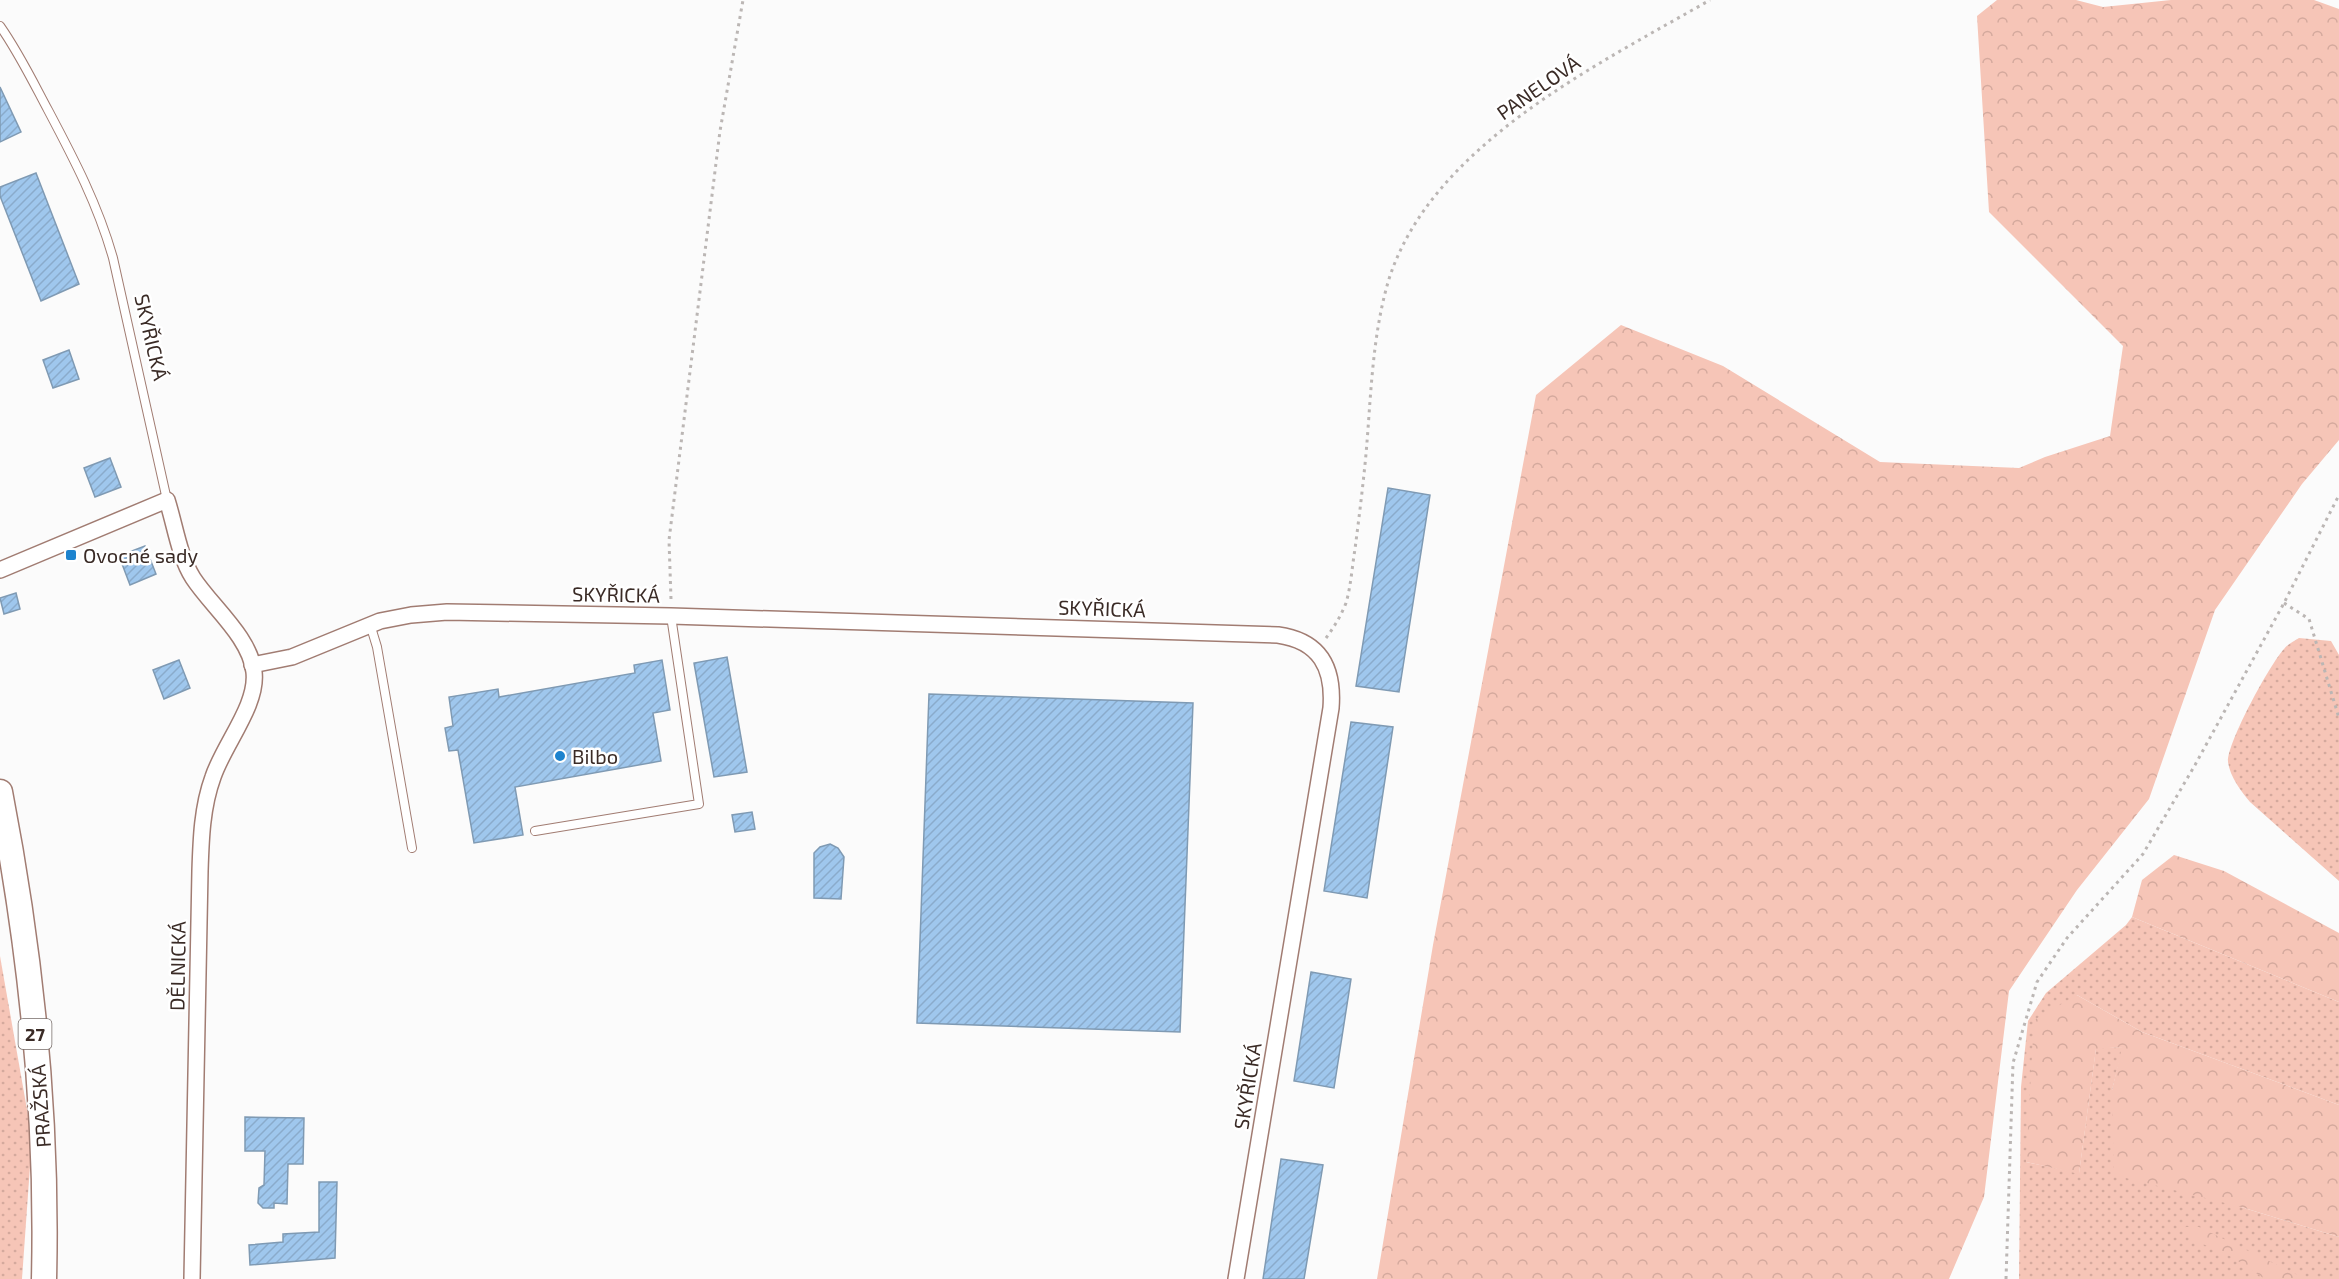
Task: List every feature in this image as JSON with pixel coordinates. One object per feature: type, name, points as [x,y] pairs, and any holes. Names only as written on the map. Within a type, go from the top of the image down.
[{"type":"main road","name":"PRAŽSKÁ","points":[[0,792],[21,910],[34,1022],[46,1203],[44,1279]]},
{"type":"street","points":[[0,570],[167,500],[190,572],[243,642],[252,665]]},
{"type":"street","name":"SKYŘICKÁ","points":[[252,665],[292,657],[370,624],[411,615],[447,612],[671,616],[1278,635],[1301,641],[1316,652],[1331,677],[1333,689],[1236,1279]]},
{"type":"street","name":"DĚLNICKÁ","points":[[192,1279],[200,871],[203,824],[215,771],[252,696],[254,680],[252,665]]},
{"type":"lane","name":"SKYŘICKÁ","points":[[0,26],[70,151],[101,219],[113,258],[167,500]]},
{"type":"lane","points":[[535,831],[699,804],[671,616]]},
{"type":"lane","points":[[370,624],[377,647],[412,848]]},
{"type":"path","points":[[671,616],[669,540],[720,131],[743,0]]},
{"type":"path","name":"PANELOVÁ","points":[[1316,652],[1337,621],[1349,590],[1384,298],[1396,262],[1412,233],[1456,172],[1488,141],[1573,79],[1710,0]]},
{"type":"path","points":[[2006,1279],[2013,1063],[2037,982],[2067,938],[2142,854],[2195,765],[2284,603],[2339,495]]},
{"type":"path","points":[[2284,603],[2309,619],[2339,718]]},
{"type":"green space","points":[[1997,0],[2076,0],[2103,7],[2171,0],[2314,0],[2339,9],[2339,440],[2302,484],[2215,610],[2149,799],[2077,890],[2009,991],[1984,1197],[1949,1279],[1377,1279],[1433,945],[1536,395],[1621,325],[1723,366],[1880,462],[2019,468],[2110,436],[2123,346],[1989,212],[1977,16]]},
{"type":"green space","points":[[2299,638],[2331,641],[2339,655],[2339,881],[2250,802],[2233,778],[2228,762],[2234,738],[2260,686],[2284,649]]},
{"type":"green space","points":[[2174,855],[2224,871],[2339,933],[2339,1002],[2132,917],[2142,880]]},
{"type":"green space","points":[[2132,917],[2339,1002],[2339,1105],[2142,1032],[2077,995],[2026,1162],[2079,1173],[2096,1048],[2123,1047],[2112,1090],[2241,1207],[2339,1237],[2339,1279],[2019,1279],[2021,1087],[2028,1021],[2046,993],[2126,925]]},
{"type":"green space","points":[[0,956],[32,1138],[22,1279],[0,1279]]},
{"type":"green space","points":[[2077,995],[2142,1032],[2339,1105],[2339,1237],[2241,1207],[2114,1175],[2112,1090],[2122,1047],[2096,1049],[2079,1174],[2026,1162],[2034,1020]]},
{"type":"green space","points":[[2185,1227],[2199,1227],[2306,1279],[2265,1279],[2232,1257],[2196,1241]]},
{"type":"building","points":[[0,87],[21,132],[0,142]]},
{"type":"building","points":[[36,173],[79,284],[41,301],[0,196],[0,187]]},
{"type":"building","points":[[69,350],[79,379],[53,388],[43,360]]},
{"type":"building","points":[[110,458],[121,487],[95,497],[84,468]]},
{"type":"building","points":[[1388,488],[1430,495],[1399,692],[1356,686]]},
{"type":"building","points":[[145,546],[156,574],[130,585],[119,556]]},
{"type":"building","points":[[16,593],[20,609],[4,614],[0,598]]},
{"type":"building","points":[[727,657],[747,772],[714,777],[694,663]]},
{"type":"building","points":[[179,660],[190,688],[164,699],[153,670]]},
{"type":"building","name":"Bilbo","points":[[662,660],[670,710],[653,713],[661,761],[515,787],[523,835],[474,843],[458,750],[449,751],[445,728],[453,726],[449,697],[498,689],[499,697],[635,673],[634,665]]},
{"type":"building","points":[[929,694],[1193,703],[1180,1032],[917,1023]]},
{"type":"building","points":[[1351,722],[1393,727],[1367,898],[1324,891]]},
{"type":"building","points":[[752,812],[755,829],[735,832],[732,815]]},
{"type":"building","points":[[830,844],[838,848],[844,857],[841,899],[814,898],[814,853],[820,847]]},
{"type":"building","points":[[1311,972],[1351,979],[1334,1088],[1294,1081]]},
{"type":"building","points":[[245,1117],[304,1118],[303,1164],[288,1164],[287,1204],[274,1203],[274,1208],[263,1208],[258,1203],[259,1188],[264,1185],[265,1151],[245,1151]]},
{"type":"building","points":[[1281,1159],[1323,1165],[1304,1279],[1263,1279]]},
{"type":"building","points":[[319,1182],[337,1182],[335,1258],[250,1265],[249,1245],[283,1242],[283,1234],[319,1232]]},
{"type":"place","name":"Ovocné sady","points":[[71,555]]},
{"type":"place","name":"Bilbo","points":[[560,756]]}]
